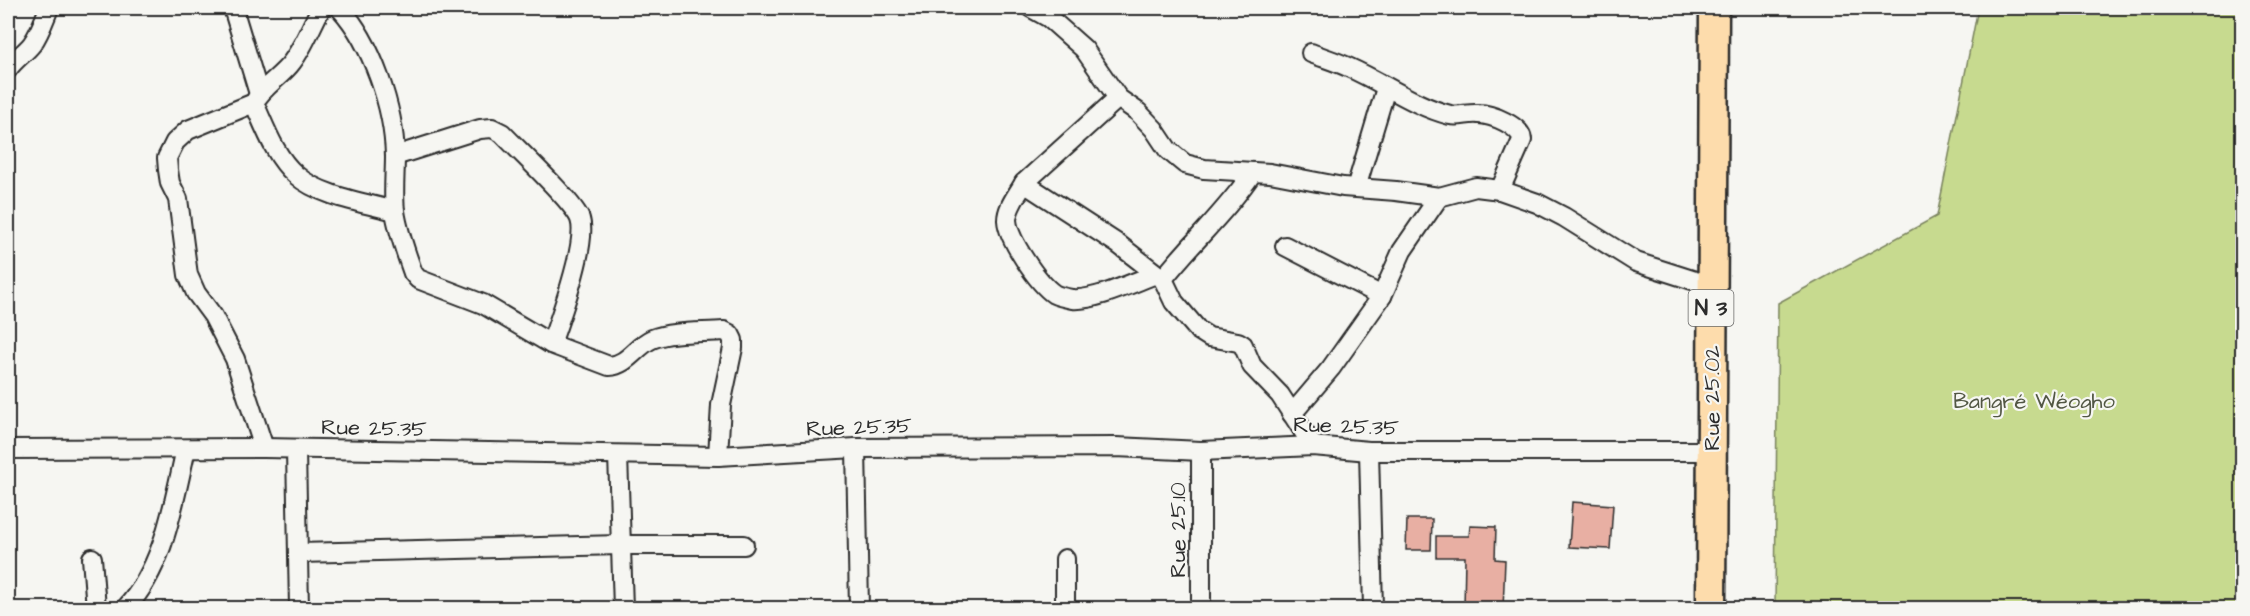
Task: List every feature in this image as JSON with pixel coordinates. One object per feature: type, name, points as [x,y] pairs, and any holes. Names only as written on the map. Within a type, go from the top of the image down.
[{"type":"main road","name":"Rue 25.02","points":[[1711,609],[1714,8]]},
{"type":"street","points":[[8,69],[16,57],[34,41],[50,8]]},
{"type":"street","points":[[233,8],[257,99],[274,146],[295,175],[334,194],[395,211]]},
{"type":"street","points":[[264,448],[235,359],[213,316],[196,293],[188,275],[178,199],[170,183],[167,158],[175,142],[188,130],[257,99],[294,59],[321,8]]},
{"type":"street","points":[[340,8],[368,48],[387,106],[393,130],[395,156],[395,211],[413,273],[418,279],[483,303],[509,321],[551,344],[609,366],[618,366],[651,339],[724,331],[730,334],[733,348],[721,405],[718,456]]},
{"type":"street","points":[[1031,8],[1049,18],[1084,50],[1118,98],[1138,112],[1154,129],[1168,150],[1185,164],[1204,169],[1253,172],[1356,188],[1439,197],[1476,187],[1500,190],[1537,203],[1564,217],[1636,262],[1711,286]]},
{"type":"street","points":[[1311,53],[1350,68],[1413,101],[1450,115],[1481,114],[1518,130],[1522,140],[1500,190]]},
{"type":"street","points":[[1356,188],[1386,88]]},
{"type":"street","points":[[1118,98],[1024,183],[1010,208],[1007,221],[1012,238],[1036,277],[1055,295],[1073,299],[1160,276],[1235,198],[1253,172]]},
{"type":"street","points":[[395,156],[480,129],[492,128],[502,133],[575,210],[582,229],[580,243],[570,287],[551,344]]},
{"type":"street","points":[[1024,183],[1118,244],[1160,276],[1174,302],[1198,330],[1209,337],[1243,345],[1252,366],[1280,395],[1313,446]]},
{"type":"street","points":[[1292,414],[1331,368],[1382,296],[1402,250],[1439,197]]},
{"type":"street","points":[[1285,246],[1382,296]]},
{"type":"street","name":"Rue 25.35","points":[[8,449],[264,448],[718,456],[856,448],[1116,447],[1201,451],[1313,446],[1369,451],[1712,451]]},
{"type":"street","points":[[856,448],[859,609]]},
{"type":"street","points":[[126,609],[148,578],[163,544],[186,449]]},
{"type":"street","points":[[296,450],[299,609]]},
{"type":"street","name":"Rue 25.10","points":[[1201,451],[1201,609]]},
{"type":"street","points":[[1369,451],[1373,609]]},
{"type":"street","points":[[618,455],[623,609]]},
{"type":"street","points":[[299,554],[620,544],[744,545]]},
{"type":"street","points":[[92,558],[96,609]]},
{"type":"street","points":[[1065,559],[1065,609]]},
{"type":"green space","name":"Bangré Wéogho","points":[[1978,8],[2242,8],[2242,608],[1775,608],[1778,303],[1937,216]]},
{"type":"building","points":[[1572,502],[1613,505],[1610,549],[1569,547]]},
{"type":"building","points":[[1407,519],[1432,519],[1431,550],[1406,550]]},
{"type":"building","points":[[1470,526],[1496,527],[1495,559],[1505,560],[1503,609],[1464,609],[1465,557],[1436,557],[1436,536],[1469,536]]}]
